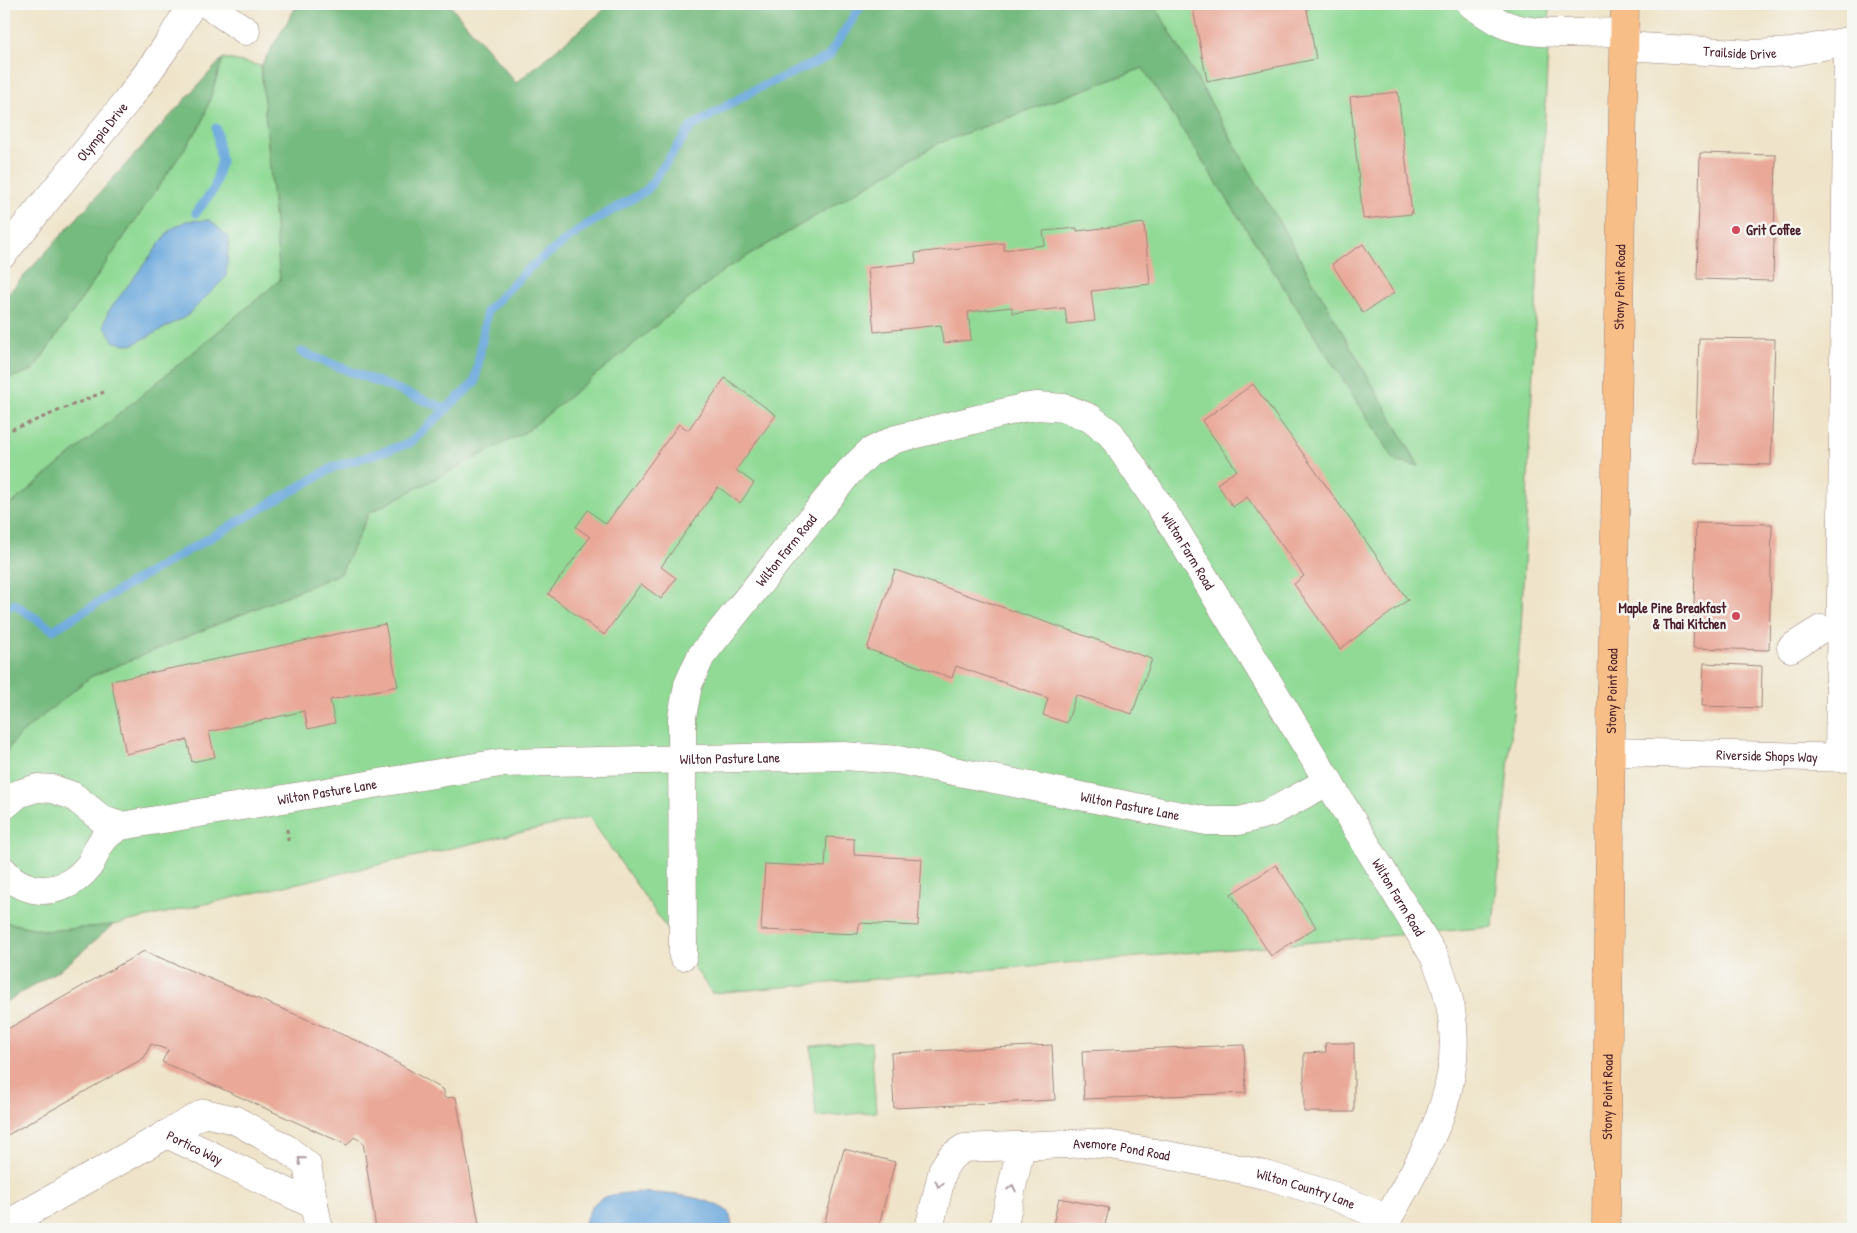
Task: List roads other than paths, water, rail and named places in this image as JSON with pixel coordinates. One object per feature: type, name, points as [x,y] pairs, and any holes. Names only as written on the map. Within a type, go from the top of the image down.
[{"type":"main road","name":"Stony Point Road","points":[[1606,1229],[1610,752],[1626,4]]},
{"type":"street","name":"Olympia Drive","points":[[4,253],[131,96],[170,41],[192,4]]},
{"type":"street","points":[[207,4],[246,31]]},
{"type":"street","name":"Trailside Drive","points":[[1472,4],[1502,23],[1530,30],[1753,54],[1792,52],[1850,41]]},
{"type":"street","name":"Riverside Shops Way","points":[[1610,752],[1846,758],[1850,41]]},
{"type":"street","name":"Wilton Farm Road","points":[[683,956],[682,717],[688,686],[701,656],[849,472],[870,452],[896,439],[1012,410],[1038,406],[1064,408],[1073,411],[1090,418],[1111,434],[1175,529],[1434,956],[1448,993],[1454,1031],[1452,1070],[1447,1101],[1433,1137],[1385,1224]]},
{"type":"street","points":[[1791,648],[1821,629]]},
{"type":"street","name":"Wilton Pasture Lane","points":[[121,826],[500,763],[844,756],[898,760],[1207,821],[1239,821],[1270,813],[1329,781]]},
{"type":"street","points":[[4,806],[18,794],[37,788],[53,789],[73,796],[103,820],[121,826]]},
{"type":"street","points":[[4,871],[24,886],[43,891],[59,888],[74,881],[89,866],[101,841],[121,826]]},
{"type":"street","points":[[167,1134],[204,1113],[235,1120],[287,1149],[307,1165],[317,1217]]},
{"type":"street","name":"Portico Way","points":[[4,1226],[167,1134],[317,1217]]},
{"type":"street","name":"Avemore Pond Road","points":[[929,1229],[943,1169],[951,1157],[964,1148],[1090,1143],[1111,1145],[1221,1165]]},
{"type":"street","points":[[1003,1229],[1021,1146]]},
{"type":"street","name":"Wilton Country Lane","points":[[1221,1165],[1269,1176],[1334,1196],[1385,1224]]},
{"type":"water","points":[[210,220],[229,238],[226,277],[187,316],[132,345],[114,342],[104,325],[108,312],[170,230],[186,221]]},
{"type":"water","points":[[636,1192],[696,1198],[719,1206],[729,1212],[733,1229],[583,1229],[590,1209],[600,1199],[607,1196]]},
{"type":"waterway","points":[[4,609],[14,604],[53,630],[124,587],[334,467],[410,443],[475,382],[487,311],[528,269],[585,226],[647,190],[691,127],[754,90],[828,57],[862,4]]},
{"type":"waterway","points":[[196,213],[214,189],[221,161],[216,128]]},
{"type":"waterway","points":[[301,352],[447,409]]},
{"type":"place","name":"Grit Coffee","points":[[1736,230]]},
{"type":"place","name":"Maple Pine Breakfast & Thai Kitchen","points":[[1736,616]]}]
